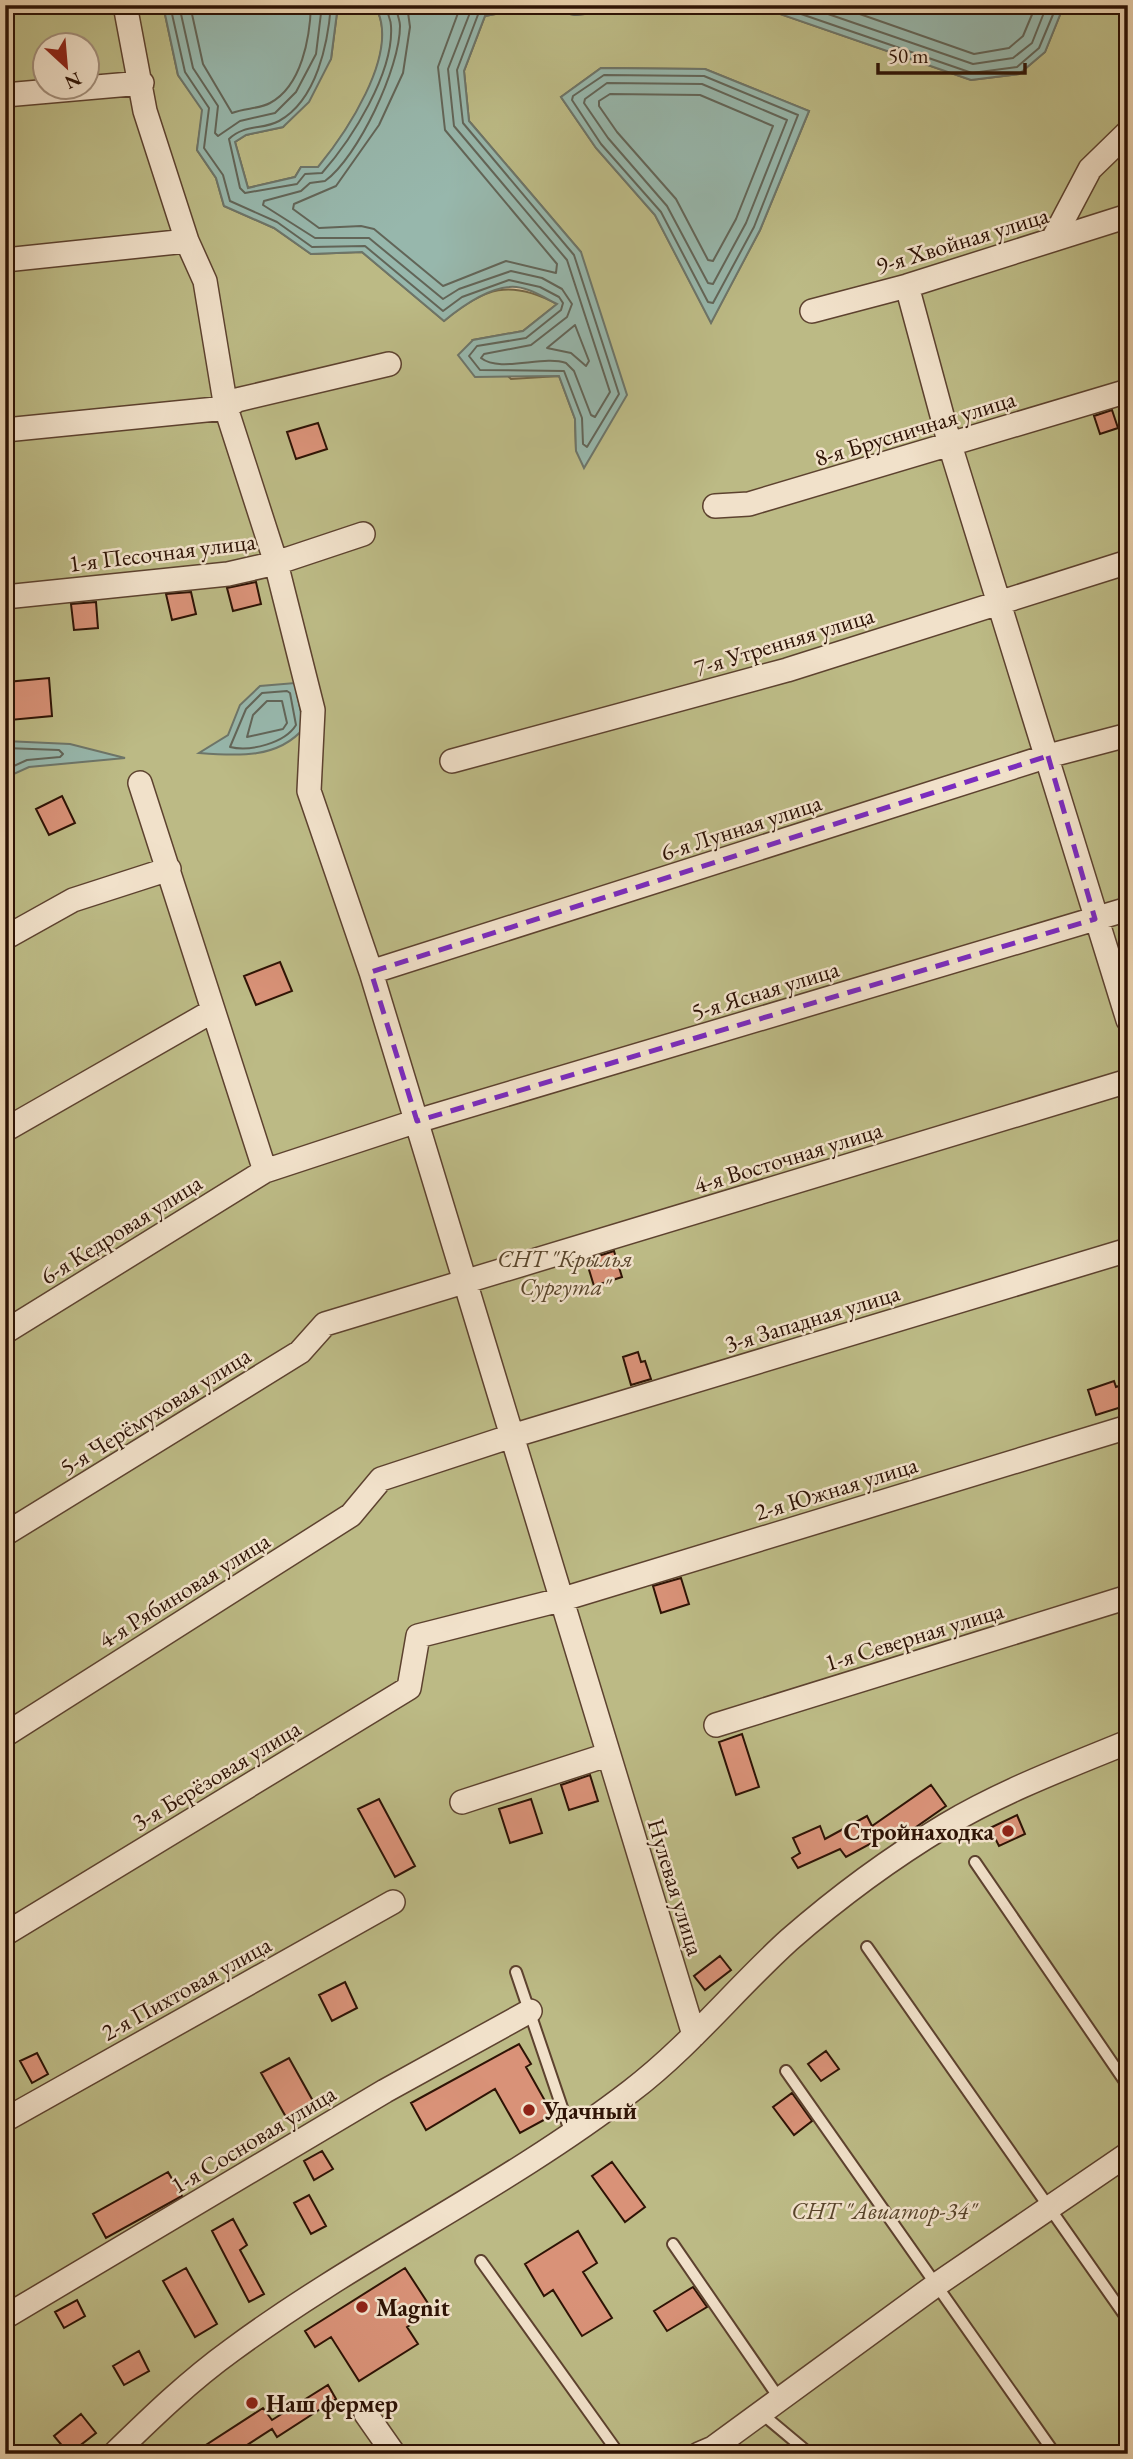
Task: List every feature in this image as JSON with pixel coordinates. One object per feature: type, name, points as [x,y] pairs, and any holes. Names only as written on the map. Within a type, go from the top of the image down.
[{"type":"street","name":"Нулевая улица","points":[[125,5],[142,83],[145,111],[187,241],[205,281],[226,408],[276,563],[313,710],[309,791],[371,972],[694,2035]]},
{"type":"street","points":[[5,95],[142,83]]},
{"type":"street","points":[[1053,239],[1090,169],[1128,132]]},
{"type":"street","name":"9-я Хвойная улица","points":[[812,311],[907,286],[1128,216]]},
{"type":"street","points":[[5,260],[187,241]]},
{"type":"street","points":[[907,286],[950,445],[1128,1020]]},
{"type":"street","points":[[5,430],[226,408],[237,400],[389,364]]},
{"type":"street","name":"8-я Брусничная улица","points":[[715,506],[748,504],[1128,391]]},
{"type":"street","name":"1-я Песочная улица","points":[[5,597],[228,574],[276,563],[363,534]]},
{"type":"street","name":"7-я Утренняя улица","points":[[452,761],[787,670],[1128,562]]},
{"type":"street","name":"6-я Лунная улица","points":[[371,972],[1048,756],[1128,735]]},
{"type":"street","points":[[139,783],[169,869],[211,1012],[265,1171]]},
{"type":"street","points":[[5,938],[73,900],[169,869]]},
{"type":"street","name":"5-я Ясная улица","points":[[265,1171],[417,1121],[1128,909]]},
{"type":"street","points":[[5,1130],[211,1012]]},
{"type":"street","name":"4-я Восточная улица","points":[[325,1324],[1128,1081]]},
{"type":"street","name":"6-я Кедровая улица","points":[[5,1332],[265,1171]]},
{"type":"street","name":"3-я Западная улица","points":[[382,1479],[512,1436],[1128,1250]]},
{"type":"street","name":"5-я Черёмуховая улица","points":[[5,1534],[300,1352],[325,1324]]},
{"type":"street","name":"2-я Южная улица","points":[[418,1636],[560,1600],[1128,1427]]},
{"type":"street","name":"4-я Рябиновая улица","points":[[5,1735],[351,1515],[382,1479]]},
{"type":"street","name":"1-я Северная улица","points":[[716,1725],[1128,1597]]},
{"type":"street","name":"3-я Берёзовая улица","points":[[5,1934],[409,1688],[418,1636]]},
{"type":"street","points":[[114,2454],[163,2406],[230,2351],[571,2134],[633,2090],[694,2035],[789,1941],[887,1864],[947,1825],[1006,1794],[1128,1742]]},
{"type":"street","points":[[462,1801],[607,1755]]},
{"type":"street","name":"2-я Пихтовая улица","points":[[5,2120],[393,1902]]},
{"type":"street","name":"1-я Сосновая улица","points":[[5,2317],[385,2091],[530,2011]]},
{"type":"street","points":[[699,2454],[713,2448],[936,2286],[1128,2154]]},
{"type":"street","points":[[366,2414],[394,2454]]},
{"type":"lane","points":[[975,1862],[1128,2085]]},
{"type":"lane","points":[[867,1947],[1128,2320]]},
{"type":"lane","points":[[516,1972],[571,2134]]},
{"type":"lane","points":[[786,2071],[1055,2454]]},
{"type":"lane","points":[[673,2244],[779,2398]]},
{"type":"lane","points":[[481,2260],[619,2454]]},
{"type":"lane","points":[[760,2412],[810,2454]]},
{"type":"highlighted area","points":[[1048,756],[1095,919],[417,1121],[371,972]]},
{"type":"green space","name":"CНТ \"Крылья Сургута\"","points":[[5,5],[163,5],[178,75],[203,110],[197,150],[216,178],[224,206],[274,228],[311,254],[362,252],[444,321],[472,300],[498,290],[525,291],[557,304],[523,331],[473,340],[511,379],[559,376],[575,419],[576,451],[581,252],[469,121],[464,71],[485,16],[533,7],[575,15],[634,9],[640,5],[754,5],[971,80],[1019,74],[1045,52],[1064,5],[1128,5],[1128,2454],[5,2454]],"holes":[[[601,68],[705,69],[809,111],[760,230],[711,322],[655,215],[596,148],[561,97]]]},
{"type":"green space","points":[[338,5],[381,5],[378,12],[382,30],[381,51],[366,94],[355,115],[318,168],[301,167],[295,177],[248,188],[235,142],[246,135],[283,127],[331,59]]},
{"type":"water","points":[[163,5],[338,5],[331,59],[309,102],[283,127],[246,135],[235,142],[248,188],[295,177],[301,167],[318,167],[342,135],[366,94],[375,72],[381,50],[382,30],[378,12],[381,5],[640,5],[634,9],[575,15],[533,7],[485,16],[464,71],[469,121],[581,252],[627,395],[584,468],[576,451],[575,419],[559,376],[475,377],[458,355],[473,340],[523,331],[557,304],[528,290],[500,288],[466,305],[444,321],[362,252],[311,254],[274,228],[224,206],[216,178],[197,150],[202,110],[178,75]]},
{"type":"water","points":[[754,5],[1064,5],[1045,52],[1019,74],[971,80]]},
{"type":"water","points":[[601,68],[705,69],[809,111],[760,230],[711,323],[655,215],[596,148],[561,97]]},
{"type":"water","points":[[295,683],[304,728],[294,738],[282,745],[256,753],[199,753],[228,735],[240,705],[260,686]]},
{"type":"water","points":[[5,741],[70,744],[125,758],[29,767],[5,778]]},
{"type":"building","points":[[1112,410],[1118,428],[1100,434],[1094,416]]},
{"type":"building","points":[[318,423],[327,449],[296,459],[287,432]]},
{"type":"building","points":[[256,582],[261,604],[233,611],[227,588]]},
{"type":"building","points":[[191,592],[196,614],[172,620],[166,594]]},
{"type":"building","points":[[96,602],[98,628],[74,630],[71,604]]},
{"type":"building","points":[[49,678],[52,716],[10,720],[7,682]]},
{"type":"building","points":[[62,796],[75,823],[49,835],[36,809]]},
{"type":"building","points":[[280,962],[292,991],[256,1005],[244,976]]},
{"type":"building","points":[[614,1251],[622,1277],[594,1286],[586,1260]]},
{"type":"building","points":[[638,1352],[641,1362],[645,1361],[651,1379],[631,1385],[623,1357]]},
{"type":"building","points":[[1114,1381],[1116,1387],[1128,1383],[1128,1405],[1096,1415],[1088,1390]]},
{"type":"building","points":[[681,1578],[689,1604],[661,1613],[653,1586]]},
{"type":"building","points":[[742,1734],[759,1787],[736,1795],[719,1742]]},
{"type":"building","points":[[590,1775],[598,1801],[569,1810],[561,1785]]},
{"type":"building","points":[[931,1785],[946,1806],[906,1834],[901,1827],[846,1857],[840,1849],[798,1868],[792,1858],[800,1853],[793,1838],[820,1826],[825,1839],[867,1816],[872,1826]]},
{"type":"building","points":[[379,1799],[415,1866],[395,1877],[358,1809]]},
{"type":"building","points":[[531,1799],[542,1833],[510,1843],[499,1809]]},
{"type":"building","name":"Стройнаходка","points":[[1017,1815],[1025,1834],[999,1846],[990,1828]]},
{"type":"building","points":[[720,1956],[731,1970],[705,1990],[694,1976]]},
{"type":"building","points":[[345,1982],[357,2008],[332,2021],[319,1995]]},
{"type":"building","points":[[519,2044],[531,2064],[526,2067],[553,2115],[520,2133],[495,2089],[426,2130],[411,2103]]},
{"type":"building","points":[[826,2051],[839,2069],[821,2081],[808,2064]]},
{"type":"building","points":[[37,2053],[48,2074],[32,2083],[20,2061]]},
{"type":"building","points":[[289,2058],[313,2101],[286,2117],[261,2073]]},
{"type":"building","points":[[792,2093],[812,2121],[794,2135],[773,2107]]},
{"type":"building","points":[[322,2151],[333,2169],[314,2180],[304,2161]]},
{"type":"building","points":[[612,2162],[645,2207],[625,2222],[592,2176]]},
{"type":"building","points":[[168,2172],[182,2196],[106,2238],[93,2214]]},
{"type":"building","points":[[309,2195],[326,2226],[311,2234],[294,2203]]},
{"type":"building","points":[[233,2219],[247,2245],[240,2250],[264,2294],[249,2302],[212,2231]]},
{"type":"building","points":[[578,2231],[597,2263],[583,2272],[612,2318],[582,2336],[553,2290],[544,2296],[525,2264]]},
{"type":"building","points":[[186,2268],[217,2324],[195,2337],[163,2281]]},
{"type":"building","points":[[405,2268],[433,2311],[407,2327],[418,2344],[359,2381],[331,2337],[315,2347],[305,2331]]},
{"type":"building","points":[[693,2287],[707,2307],[667,2331],[654,2311]]},
{"type":"building","points":[[77,2300],[85,2316],[64,2328],[55,2312]]},
{"type":"building","points":[[139,2351],[149,2371],[124,2385],[113,2366]]},
{"type":"building","points":[[328,2385],[336,2399],[277,2437],[272,2429],[233,2454],[192,2454],[263,2408],[272,2420]]},
{"type":"building","points":[[81,2414],[96,2433],[69,2454],[54,2436]]},
{"type":"place","name":"Стройнаходка","points":[[1008,1831]]},
{"type":"place","name":"Удачный","points":[[529,2110]]},
{"type":"place","name":"Magnit","points":[[362,2307]]},
{"type":"place","name":"Наш фермер","points":[[252,2403]]},
{"type":"park label","name":"СНТ \"Авиатор-34\"","points":[[884,2210]]}]
